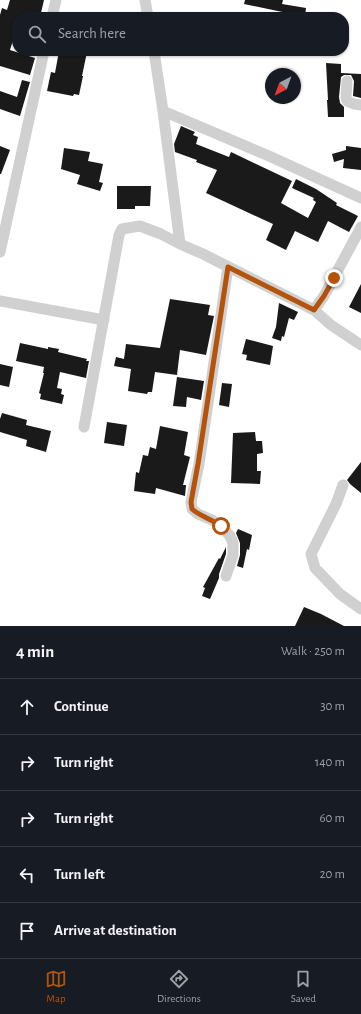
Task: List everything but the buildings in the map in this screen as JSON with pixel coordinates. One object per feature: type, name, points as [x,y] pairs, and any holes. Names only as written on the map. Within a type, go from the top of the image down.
[{"type":"street","points":[[53,12],[56,0]]},
{"type":"street","points":[[145,0],[147,12]]},
{"type":"street","points":[[0,252],[43,56]]},
{"type":"street","points":[[155,56],[180,244]]},
{"type":"street","points":[[347,81],[347,101],[354,104],[361,104]]},
{"type":"street","points":[[163,112],[269,156],[361,198]]},
{"type":"street","points":[[84,427],[119,235],[122,229],[140,226],[189,247],[314,310],[331,325],[361,345]]},
{"type":"street","points":[[314,310],[324,296],[361,227]]},
{"type":"street","points":[[226,576],[233,555],[233,542],[221,526],[198,514],[192,509],[191,502],[228,267]]},
{"type":"street","points":[[0,301],[104,320]]},
{"type":"street","points":[[343,485],[336,504],[311,554],[315,568],[340,594],[361,609]]},
{"type":"route","points":[[221,526],[198,514],[192,509],[191,502],[228,267],[314,310],[334,278]]}]
